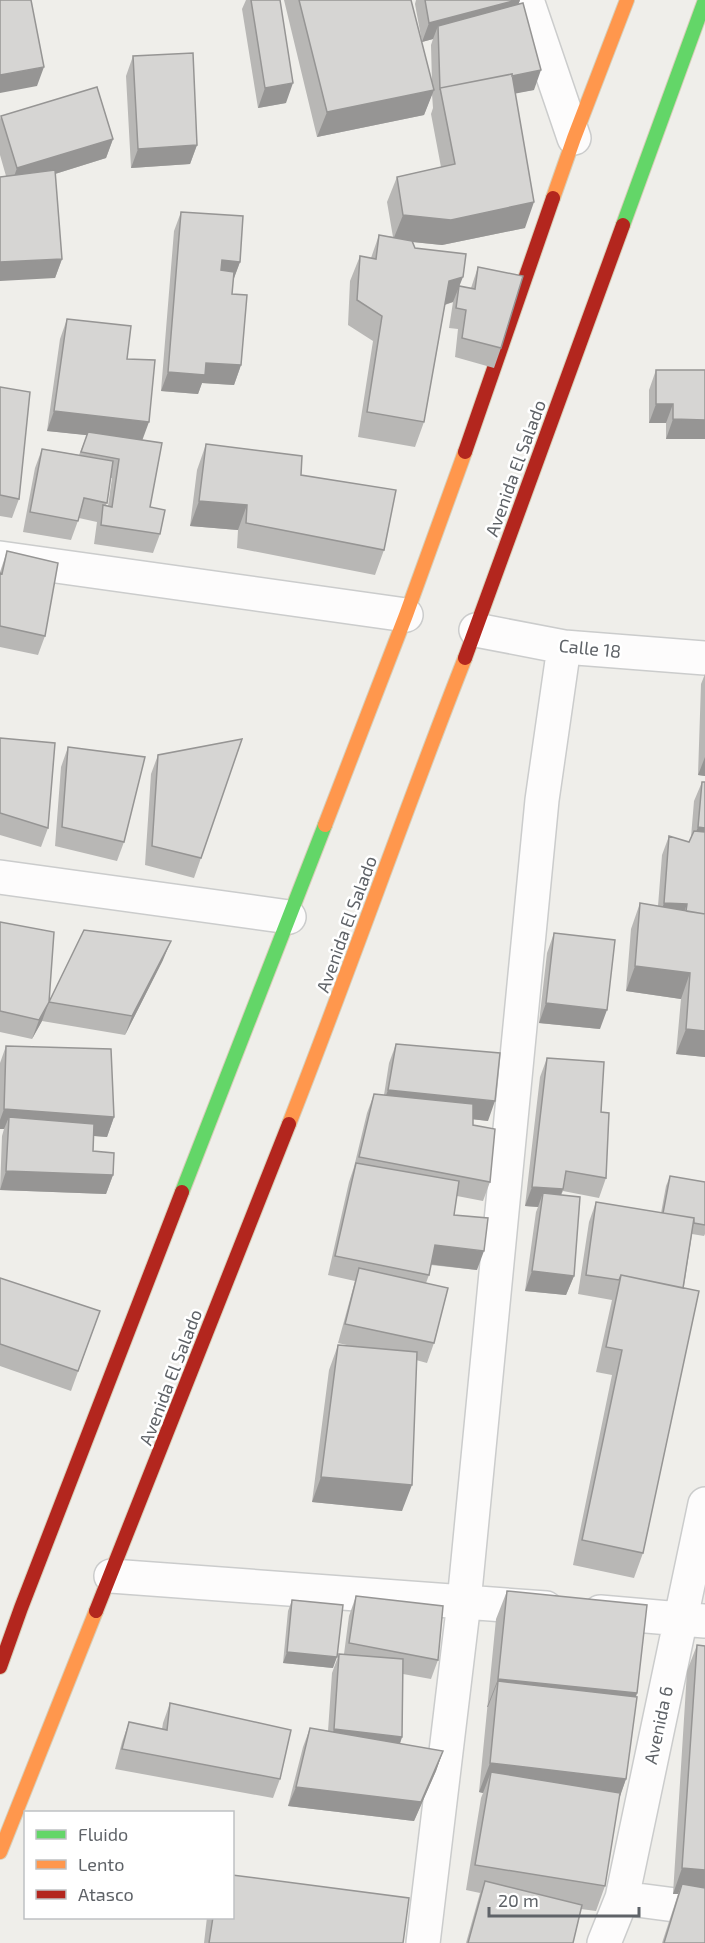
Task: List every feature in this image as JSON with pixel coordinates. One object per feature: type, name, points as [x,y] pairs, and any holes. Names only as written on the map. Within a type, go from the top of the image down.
[{"type":"main road","points":[[0,1668],[10,1608],[289,917],[406,615],[492,377],[574,138],[627,0]]},
{"type":"main road","name":"Avenida El Salado","points":[[0,1852],[342,989],[407,806],[476,630],[705,0]]},
{"type":"street","points":[[527,0],[574,138]]},
{"type":"street","points":[[0,558],[406,615]]},
{"type":"street","name":"Calle 18","points":[[476,630],[564,647],[705,658]]},
{"type":"street","points":[[423,1943],[464,1602],[542,800],[564,647]]},
{"type":"street","points":[[0,878],[258,911],[289,917]]},
{"type":"street","name":"Avenida 6","points":[[604,1943],[622,1898],[693,1619],[705,1504]]},
{"type":"street","points":[[111,1576],[693,1619]]},
{"type":"street","points":[[622,1898],[705,1909]]},
{"type":"building","points":[[0,0],[31,0],[44,67],[0,75]]},
{"type":"building","points":[[251,0],[280,0],[293,83],[265,88]]},
{"type":"building","points":[[299,0],[411,0],[434,90],[327,112]]},
{"type":"building","points":[[425,0],[517,0],[429,23]]},
{"type":"building","points":[[523,3],[541,70],[440,88],[440,90],[438,26]]},
{"type":"building","points":[[193,53],[197,145],[138,149],[133,56]]},
{"type":"building","points":[[512,74],[534,202],[451,220],[403,215],[397,177],[455,164],[440,88]]},
{"type":"building","points":[[97,87],[113,139],[17,168],[1,116]]},
{"type":"building","points":[[55,170],[62,259],[0,262],[0,177]]},
{"type":"building","points":[[181,212],[243,216],[240,262],[222,260],[221,270],[234,272],[232,294],[247,295],[241,365],[206,363],[205,375],[168,372]]},
{"type":"building","points":[[379,235],[412,241],[415,248],[466,254],[463,277],[449,281],[424,422],[367,412],[382,316],[357,300],[360,256],[376,259]]},
{"type":"building","points":[[478,267],[523,276],[501,348],[462,338],[466,310],[456,308],[459,286],[475,289]]},
{"type":"building","points":[[67,319],[131,326],[127,359],[155,360],[149,422],[54,411]]},
{"type":"building","points":[[656,370],[705,370],[705,420],[673,419],[673,404],[656,404]]},
{"type":"building","points":[[0,387],[30,392],[19,499],[0,495]]},
{"type":"building","points":[[88,432],[162,443],[150,507],[165,510],[160,534],[101,525],[103,505],[112,507],[119,459],[81,452]]},
{"type":"building","points":[[206,444],[302,456],[301,475],[396,490],[384,550],[246,523],[247,505],[199,501]]},
{"type":"building","points":[[42,449],[113,461],[107,503],[84,498],[78,521],[30,512]]},
{"type":"building","points":[[7,551],[58,563],[45,636],[0,626],[0,573],[2,574]]},
{"type":"building","points":[[0,738],[55,743],[48,828],[0,813]]},
{"type":"building","points":[[242,739],[201,858],[152,846],[158,755]]},
{"type":"building","points":[[68,747],[145,757],[124,842],[62,827]]},
{"type":"building","points":[[702,782],[705,782],[705,828],[698,827]]},
{"type":"building","points":[[694,831],[705,832],[705,914],[686,911],[687,904],[664,903],[669,836],[689,842]]},
{"type":"building","points":[[640,903],[705,914],[705,1031],[686,1029],[690,973],[635,966]]},
{"type":"building","points":[[0,922],[54,932],[49,1002],[39,1020],[0,1011]]},
{"type":"building","points":[[84,930],[171,941],[132,1016],[49,1002]]},
{"type":"building","points":[[554,933],[615,940],[607,1010],[546,1003]]},
{"type":"building","points":[[396,1044],[500,1053],[495,1101],[388,1090]]},
{"type":"building","points":[[6,1046],[111,1049],[114,1117],[4,1109]]},
{"type":"building","points":[[547,1058],[604,1062],[601,1112],[609,1113],[606,1178],[566,1171],[563,1189],[532,1187]]},
{"type":"building","points":[[374,1094],[473,1104],[473,1125],[495,1129],[490,1182],[359,1157]]},
{"type":"building","points":[[9,1117],[94,1124],[93,1151],[114,1153],[113,1175],[6,1171]]},
{"type":"building","points":[[356,1163],[459,1181],[454,1215],[488,1218],[484,1251],[435,1245],[429,1275],[335,1256]]},
{"type":"building","points":[[670,1176],[705,1182],[705,1225],[694,1223],[694,1218],[663,1213]]},
{"type":"building","points":[[543,1193],[580,1197],[574,1276],[532,1271]]},
{"type":"building","points":[[596,1202],[694,1218],[683,1288],[621,1275],[619,1280],[586,1275]]},
{"type":"building","points":[[359,1268],[448,1288],[434,1343],[345,1324]]},
{"type":"building","points":[[621,1275],[699,1291],[643,1553],[582,1540],[622,1350],[606,1347]]},
{"type":"building","points":[[0,1278],[100,1311],[78,1371],[0,1344]]},
{"type":"building","points":[[338,1345],[417,1352],[412,1485],[321,1477]]},
{"type":"building","points":[[507,1591],[647,1605],[637,1693],[498,1679]]},
{"type":"building","points":[[356,1596],[443,1606],[438,1660],[349,1643]]},
{"type":"building","points":[[292,1600],[343,1605],[337,1657],[287,1652]]},
{"type":"building","points":[[697,1645],[705,1646],[705,1870],[682,1868]]},
{"type":"building","points":[[339,1654],[403,1659],[402,1737],[334,1729]]},
{"type":"building","points":[[498,1681],[637,1697],[626,1779],[490,1763]]},
{"type":"building","points":[[170,1703],[291,1730],[280,1779],[122,1749],[129,1722],[167,1730]]},
{"type":"building","points":[[310,1728],[443,1751],[421,1802],[296,1787]]},
{"type":"building","points":[[491,1772],[620,1793],[605,1886],[475,1865]]},
{"type":"building","points":[[234,1875],[409,1898],[403,1943],[209,1943],[213,1919],[234,1919]]},
{"type":"building","points":[[485,1881],[582,1905],[573,1943],[468,1943]]},
{"type":"building","points":[[682,1884],[705,1888],[705,1943],[664,1943]]},
{"type":"traffic: fast","points":[[623,225],[705,0]]},
{"type":"traffic: fast","points":[[182,1192],[325,825]]},
{"type":"traffic: slow","points":[[553,198],[627,0]]},
{"type":"traffic: slow","points":[[325,825],[406,615],[465,452]]},
{"type":"traffic: slow","points":[[289,1124],[465,658]]},
{"type":"traffic: slow","points":[[0,1852],[96,1611]]},
{"type":"traffic: jam","points":[[465,452],[553,198]]},
{"type":"traffic: jam","points":[[465,658],[623,225]]},
{"type":"traffic: jam","points":[[96,1611],[289,1124]]},
{"type":"traffic: jam","points":[[0,1667],[182,1192]]}]
